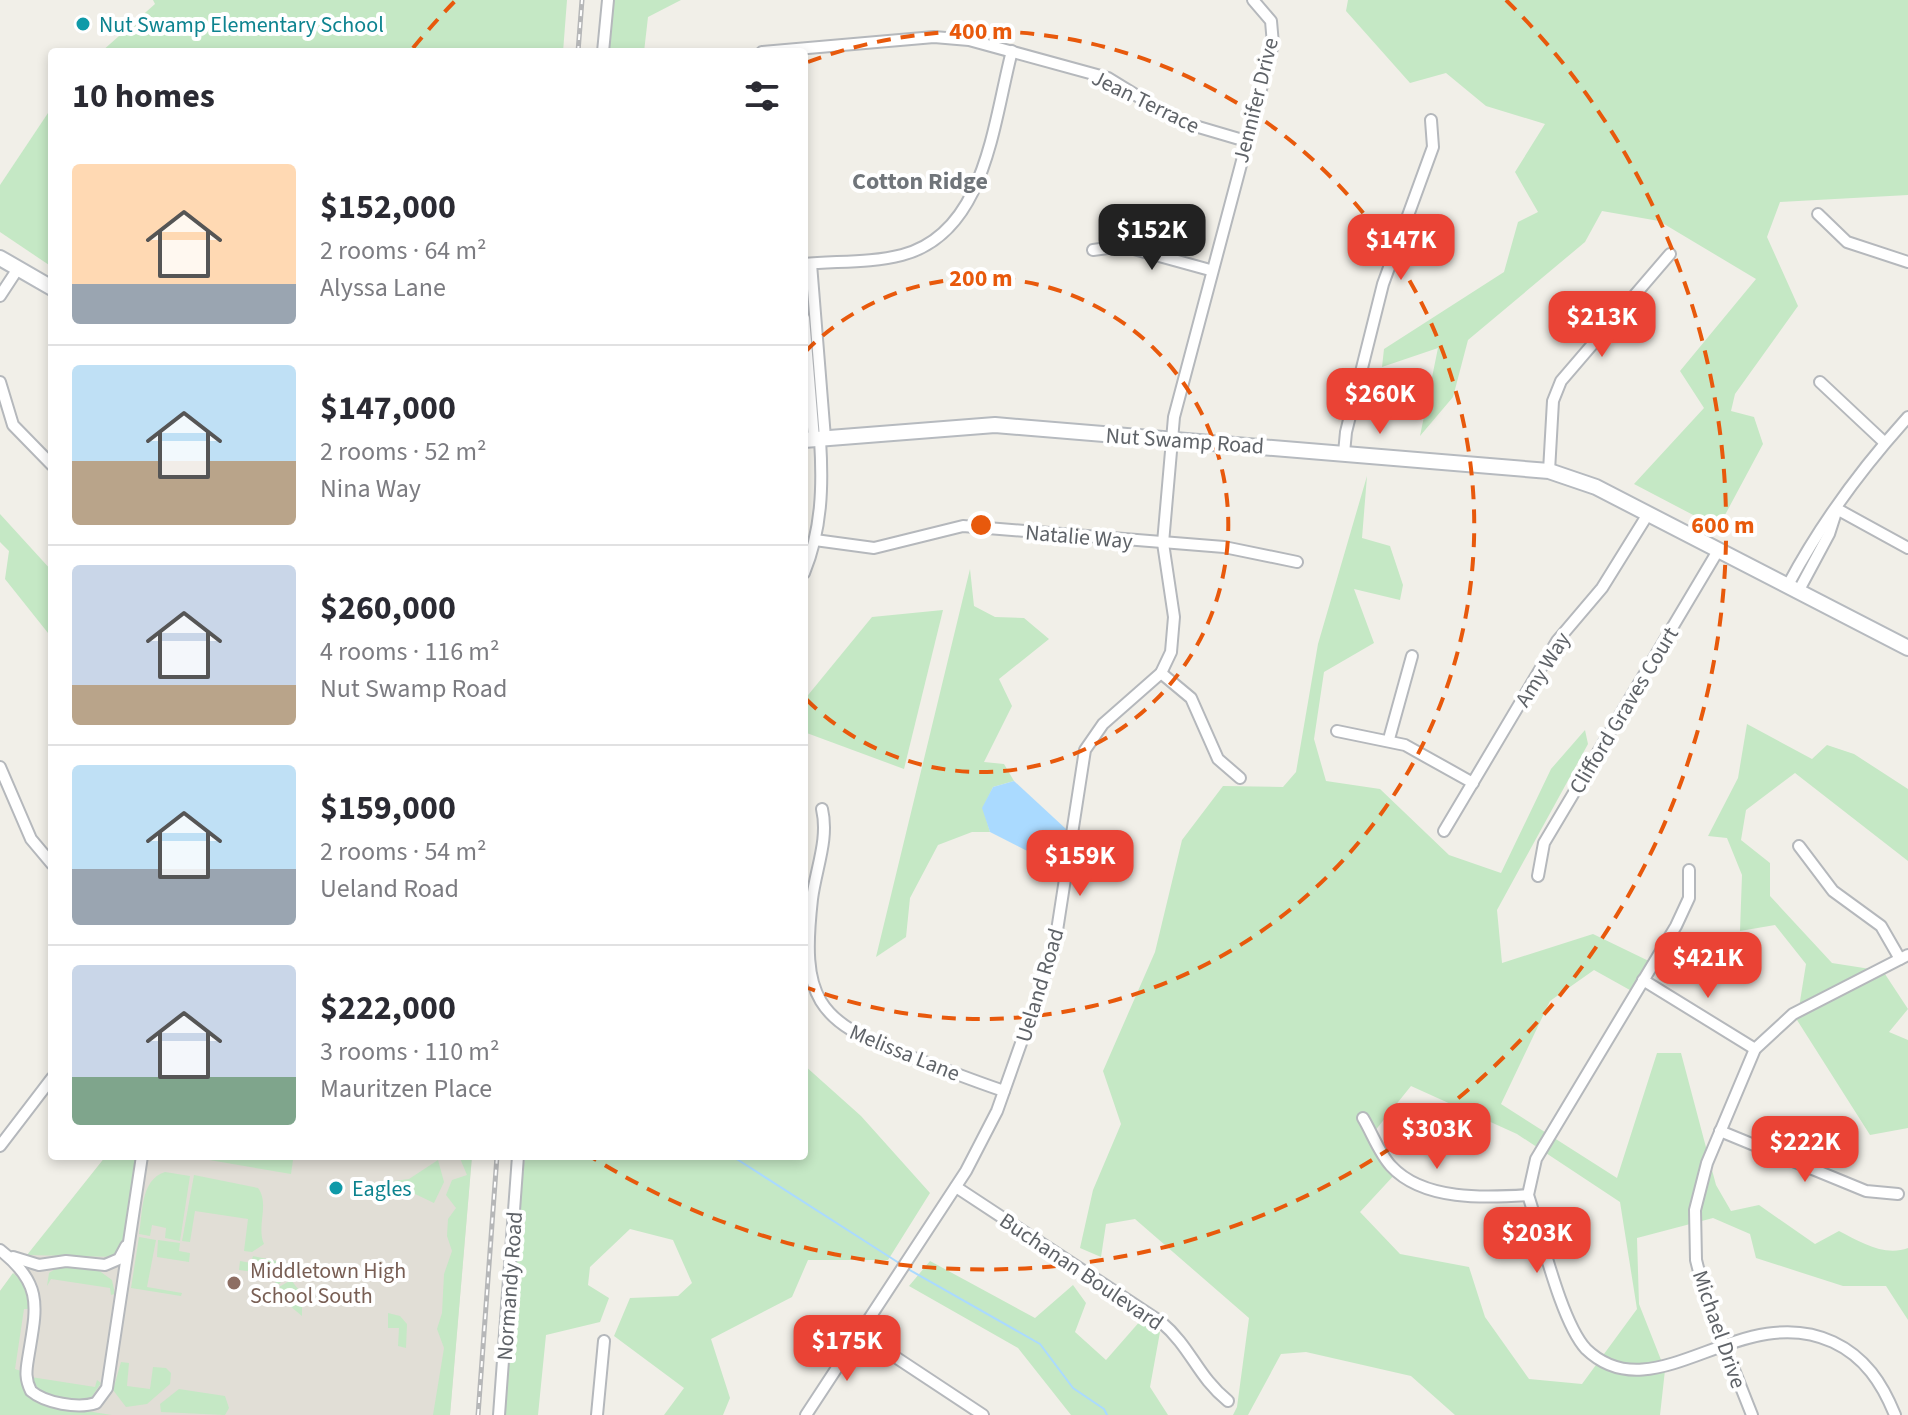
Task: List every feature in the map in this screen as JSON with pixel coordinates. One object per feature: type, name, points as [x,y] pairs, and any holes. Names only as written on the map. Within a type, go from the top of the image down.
[{"type":"main road","points":[[0,258],[48,286]]},
{"type":"main road","name":"Nut Swamp Road","points":[[816,439],[995,425],[1549,471],[1596,487],[1908,648]]},
{"type":"street","points":[[603,48],[608,0]]},
{"type":"street","name":"Jennifer Drive","points":[[1172,439],[1210,270],[1274,36],[1267,14],[1253,0]]},
{"type":"street","name":"Jean Terrace","points":[[808,48],[934,37],[969,40],[1108,78],[1178,121],[1246,141]]},
{"type":"street","points":[[808,561],[822,497],[816,439],[808,264],[905,254],[928,245],[954,225],[976,187],[1012,51]]},
{"type":"street","points":[[1344,453],[1346,432],[1383,284],[1433,147],[1431,120]]},
{"type":"street","points":[[1818,214],[1847,242],[1908,262]]},
{"type":"street","points":[[1093,250],[1123,246],[1210,270]]},
{"type":"street","points":[[1549,471],[1553,401],[1561,381],[1670,254]]},
{"type":"street","points":[[0,296],[17,270]]},
{"type":"street","points":[[808,333],[812,348]]},
{"type":"street","points":[[0,382],[13,425],[48,461]]},
{"type":"street","points":[[1820,382],[1884,442]]},
{"type":"street","points":[[1794,587],[1829,534],[1837,509],[1884,442],[1908,417]]},
{"type":"street","points":[[1172,439],[1163,543],[1175,626],[1171,652],[1161,673],[1191,698],[1218,759],[1240,778]]},
{"type":"street","points":[[1837,509],[1908,548]]},
{"type":"street","name":"Amy Way","points":[[1444,831],[1557,641],[1602,588],[1648,514]]},
{"type":"street","name":"Natalie Way","points":[[815,540],[874,548],[963,526],[1240,549],[1297,562]]},
{"type":"street","name":"Clifford Graves Court","points":[[1538,876],[1544,843],[1719,549]]},
{"type":"street","points":[[1389,739],[1412,656]]},
{"type":"street","name":"Ueland Road","points":[[806,1415],[983,1143],[1054,950],[1085,750],[1103,724],[1161,673]]},
{"type":"street","points":[[1337,731],[1389,739],[1413,748],[1473,783]]},
{"type":"street","points":[[0,767],[31,839],[48,859]]},
{"type":"street","name":"Melissa Lane","points":[[822,809],[825,836],[808,898],[812,979],[829,1014],[862,1039],[1004,1091]]},
{"type":"street","points":[[1799,846],[1833,891],[1881,926],[1904,957]]},
{"type":"street","points":[[1689,870],[1690,890],[1686,906],[1536,1159],[1528,1195],[1573,1330],[1602,1363],[1625,1373],[1657,1373],[1774,1332],[1804,1333],[1832,1341],[1849,1351],[1874,1374],[1895,1415]]},
{"type":"street","name":"Michael Drive","points":[[1752,1415],[1702,1288],[1694,1239],[1699,1189],[1755,1049],[1793,1014],[1904,957]]},
{"type":"street","points":[[1643,980],[1755,1049]]},
{"type":"street","points":[[0,1146],[48,1083]]},
{"type":"street","points":[[1363,1118],[1391,1166],[1409,1179],[1463,1196],[1528,1195]]},
{"type":"street","points":[[1720,1131],[1866,1191],[1898,1194]]},
{"type":"street","points":[[2,1252],[28,1278],[35,1295],[26,1372],[29,1387],[45,1400],[89,1406],[99,1401],[107,1388],[141,1160]]},
{"type":"street","name":"Normandy Road","points":[[499,1415],[518,1160]]},
{"type":"street","name":"Buchanan Boulevard","points":[[956,1187],[1161,1322],[1181,1342],[1207,1385],[1228,1401]]},
{"type":"street","points":[[2,1252],[36,1265],[63,1261],[105,1265],[119,1259],[130,1234]]},
{"type":"street","points":[[859,1333],[983,1415]]},
{"type":"street","points":[[597,1415],[604,1341]]},
{"type":"shaded area","name":"Middletown High School South","points":[[103,1160],[472,1160],[450,1415],[0,1415],[0,1291]]},
{"type":"green space","points":[[153,0],[567,0],[563,48],[106,48],[155,4]]},
{"type":"green space","points":[[612,0],[681,0],[648,17],[644,48],[607,48]]},
{"type":"green space","points":[[1348,0],[1908,0],[1908,195],[1780,202],[1767,237],[1798,306],[1735,394],[1731,411],[1754,417],[1763,444],[1718,528],[1634,484],[1704,408],[1680,371],[1756,279],[1659,221],[1602,211],[1585,242],[1468,340],[1453,397],[1420,436],[1438,348],[1382,367],[1384,349],[1504,272],[1518,222],[1538,212],[1515,172],[1545,124],[1486,106],[1446,73],[1410,83],[1346,11]]},
{"type":"green space","points":[[48,113],[48,264],[0,232],[0,185]]},
{"type":"green space","points":[[1367,476],[1362,538],[1390,546],[1403,585],[1400,600],[1354,589],[1374,643],[1324,672],[1314,739],[1326,781],[1380,789],[1449,855],[1501,873],[1551,769],[1585,730],[1588,744],[1497,910],[1502,963],[1593,934],[1655,964],[1637,994],[1594,970],[1550,1001],[1501,1104],[1617,1178],[1657,1053],[1681,1053],[1716,1185],[1731,1211],[1759,1205],[1815,1244],[1839,1231],[1864,1244],[1890,1251],[1908,1248],[1908,1320],[1886,1286],[1843,1286],[1756,1258],[1750,1234],[1713,1218],[1637,1238],[1639,1304],[1665,1370],[1660,1415],[1455,1415],[1411,1376],[1306,1352],[1281,1354],[1248,1415],[1233,1415],[1237,1407],[1249,1318],[1135,1219],[1106,1224],[1101,1257],[1080,1248],[1093,1190],[1121,1124],[1103,1071],[1155,952],[1182,840],[1223,786],[1283,787],[1296,772],[1318,644]],"holes":[[[1411,1086],[1517,1134],[1620,1202],[1637,1309],[1582,1384],[1529,1379],[1485,1317],[1469,1267],[1400,1254],[1360,1212],[1397,1172],[1374,1132]]]},
{"type":"green space","points":[[0,514],[48,567],[48,633],[5,579],[9,551],[0,542]]},
{"type":"green space","points":[[970,569],[974,606],[995,617],[1024,618],[1049,639],[999,679],[1012,706],[984,762],[1004,764],[1014,781],[993,787],[983,808],[990,832],[972,832],[938,845],[910,898],[906,937],[876,957]]},
{"type":"green space","points":[[943,610],[904,769],[808,733],[808,695],[872,617]]},
{"type":"green space","points":[[1747,724],[1812,759],[1827,745],[1854,754],[1908,789],[1908,861],[1795,773],[1746,810],[1741,840],[1770,863],[1770,896],[1832,963],[1883,971],[1908,1009],[1889,1032],[1908,1040],[1908,1128],[1870,1135],[1797,1020],[1806,964],[1775,925],[1740,931],[1742,875],[1727,838],[1708,836],[1738,778]]},
{"type":"green space","points":[[808,1069],[861,1116],[930,1193],[888,1260],[808,1260],[792,1297],[711,1339],[730,1398],[723,1415],[664,1415],[684,1388],[614,1336],[630,1298],[678,1296],[692,1283],[673,1240],[630,1229],[590,1267],[588,1285],[609,1298],[600,1322],[546,1335],[538,1415],[502,1415],[507,1315],[525,1160],[808,1160]]},
{"type":"green space","points":[[103,1160],[135,1160],[123,1241],[115,1257],[27,1255]]},
{"type":"green space","points":[[209,1160],[293,1160],[291,1174]]},
{"type":"green space","points":[[438,1160],[444,1182],[434,1203],[415,1194],[356,1185],[376,1182],[373,1184],[376,1187],[384,1189],[386,1182],[409,1179]]},
{"type":"green space","points":[[461,1160],[472,1160],[450,1415],[433,1415],[444,1348],[437,1329],[442,1313],[444,1274],[452,1251],[447,1236],[448,1219],[456,1208],[446,1195],[452,1180],[467,1175]]},
{"type":"green space","points":[[165,1172],[190,1176],[180,1241],[165,1238],[166,1228],[152,1225],[150,1236],[139,1234],[147,1190],[157,1176]]},
{"type":"green space","points":[[194,1175],[258,1188],[263,1201],[261,1230],[264,1244],[252,1252],[244,1251],[248,1219],[195,1211],[190,1242],[182,1241]]},
{"type":"green space","points":[[139,1237],[156,1240],[147,1287],[182,1293],[181,1296],[131,1288]]},
{"type":"green space","points":[[158,1240],[180,1243],[179,1251],[190,1253],[189,1262],[157,1257]]},
{"type":"green space","points":[[253,1256],[277,1261],[288,1275],[277,1286],[276,1293],[275,1275],[239,1270],[240,1261],[251,1263]]},
{"type":"green space","points":[[930,1261],[1035,1318],[1073,1285],[1086,1303],[1075,1332],[1106,1360],[1141,1320],[1160,1332],[1150,1387],[1168,1415],[1071,1415],[1018,1348],[909,1286]]},
{"type":"green space","points":[[60,1266],[98,1270],[112,1280],[115,1294],[111,1295],[110,1288],[51,1279],[47,1286],[49,1273]]},
{"type":"green space","points":[[13,1273],[28,1287],[31,1309],[24,1309],[15,1369],[21,1371],[28,1395],[49,1405],[112,1415],[0,1415],[0,1291]]},
{"type":"green space","points":[[291,1280],[302,1294],[302,1316],[278,1296],[279,1287]]},
{"type":"green space","points":[[388,1313],[400,1316],[407,1324],[406,1348],[398,1346],[399,1328],[388,1328]]},
{"type":"green space","points":[[121,1362],[129,1363],[127,1386],[150,1389],[153,1367],[166,1368],[171,1373],[170,1384],[147,1404],[126,1407],[113,1390]]},
{"type":"green space","points":[[31,1377],[95,1387],[97,1380],[101,1383],[91,1398],[65,1400],[40,1390]]},
{"type":"green space","points":[[179,1389],[225,1396],[229,1408],[225,1415],[161,1412],[160,1404]]},
{"type":"water","points":[[1014,781],[1066,829],[1055,865],[990,832],[982,808],[993,787]]},
{"type":"waterway","points":[[738,1160],[899,1263]]},
{"type":"waterway","points":[[908,1269],[1040,1344],[1073,1388],[1104,1409],[1107,1415]]},
{"type":"railway","points":[[578,48],[582,0]]},
{"type":"railway","points":[[478,1415],[497,1160]]},
{"type":"place","name":"Nut Swamp Elementary School","points":[[83,24]]},
{"type":"place","name":"Eagles","points":[[336,1188]]},
{"type":"place","name":"Middletown High School South","points":[[234,1283]]},
{"type":"district","name":"Cotton Ridge","points":[[920,181]]}]
